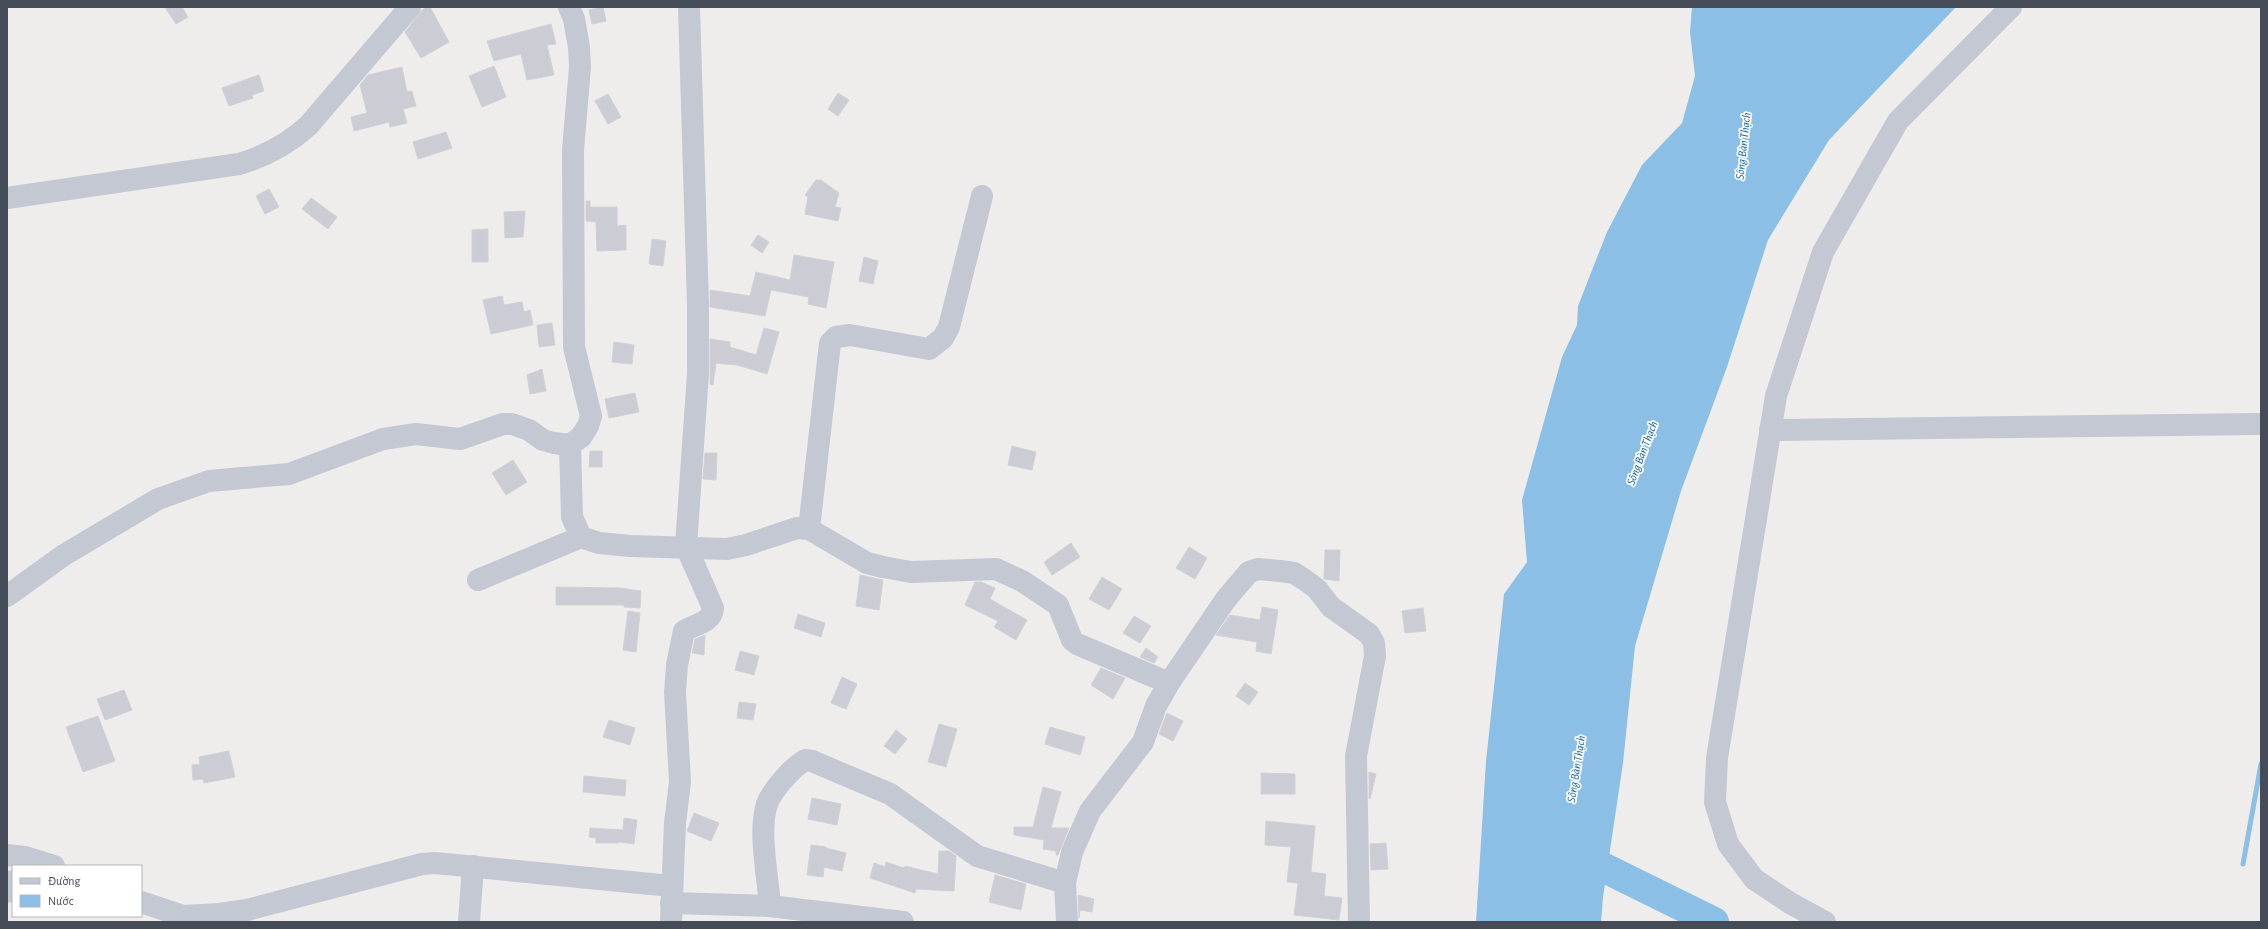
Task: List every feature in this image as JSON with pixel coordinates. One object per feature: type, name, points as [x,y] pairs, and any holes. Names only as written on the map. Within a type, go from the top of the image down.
[{"type":"street","points":[[7,198],[239,164],[274,152],[291,141],[308,126],[410,7]]},
{"type":"street","points":[[7,596],[64,554],[158,499],[209,481],[289,474],[383,439],[416,434],[460,439],[503,424],[512,424],[554,443],[570,445],[581,438],[588,426],[591,416],[574,347],[573,150],[580,68],[578,40],[569,7]]},
{"type":"street","points":[[671,904],[675,823],[680,782],[675,715],[677,665],[684,631],[709,619],[713,614],[713,608],[686,546],[698,373],[698,305],[689,7]]},
{"type":"street","points":[[1825,922],[1790,903],[1754,879],[1728,844],[1715,802],[1717,758],[1776,396],[1826,246],[1898,121],[2011,7]]},
{"type":"street","points":[[809,529],[830,343],[836,337],[850,335],[929,349],[936,346],[949,327],[982,196]]},
{"type":"street","points":[[1770,430],[2261,424]]},
{"type":"street","points":[[570,445],[572,517],[581,537]]},
{"type":"street","points":[[478,580],[581,537],[599,543],[630,546],[686,546],[727,549],[746,545],[797,528],[809,529],[867,563],[883,567],[911,572],[996,569],[1006,572],[1058,605],[1072,640],[1077,644],[1169,683]]},
{"type":"street","points":[[1067,922],[1065,883],[1072,852],[1090,811],[1143,742],[1156,706],[1169,683],[1226,599],[1249,572],[1258,569],[1294,573],[1305,580],[1317,589],[1331,607],[1368,634],[1374,643],[1375,656],[1356,756],[1359,922]]},
{"type":"street","points":[[770,906],[764,834],[765,815],[768,802],[790,772],[805,760],[812,760],[890,794],[977,856],[1065,883]]},
{"type":"street","points":[[18,859],[49,865]]},
{"type":"street","points":[[142,902],[183,916],[220,914],[335,888],[422,864],[448,862],[671,904],[770,906],[903,922]]},
{"type":"street","points":[[469,922],[473,866]]},
{"type":"street","points":[[7,892],[12,883]]},
{"type":"water","name":"Sông Bàn Thạch","points":[[1692,7],[1956,7],[1829,140],[1768,240],[1727,367],[1681,491],[1635,646],[1623,763],[1603,897],[1601,922],[1476,922],[1486,761],[1504,594],[1527,562],[1522,500],[1562,357],[1577,325],[1578,306],[1607,232],[1642,165],[1682,123],[1695,76],[1690,32]]},
{"type":"building","points":[[165,7],[182,7],[188,17],[176,24]]},
{"type":"building","points":[[430,7],[449,42],[421,58],[405,32],[422,10]]},
{"type":"building","points":[[603,7],[606,21],[592,24],[589,10]]},
{"type":"building","points":[[551,24],[556,44],[547,45],[554,75],[527,80],[521,54],[494,61],[487,41]]},
{"type":"building","points":[[494,66],[506,97],[482,107],[469,76]]},
{"type":"building","points":[[402,67],[407,92],[412,91],[416,106],[403,109],[407,123],[390,127],[389,122],[354,131],[351,117],[367,113],[360,85],[368,75]]},
{"type":"building","points":[[259,75],[264,91],[252,95],[253,98],[229,106],[222,88]]},
{"type":"building","points":[[838,93],[849,100],[838,116],[828,109]]},
{"type":"building","points":[[608,94],[621,117],[608,124],[595,101]]},
{"type":"building","points":[[446,132],[452,148],[418,159],[413,142]]},
{"type":"building","points":[[816,180],[821,180],[839,193],[835,207],[841,208],[838,221],[805,214],[808,197],[805,195]]},
{"type":"building","points":[[269,189],[279,207],[265,214],[256,196]]},
{"type":"building","points":[[311,198],[337,217],[328,229],[302,209]]},
{"type":"building","points":[[586,201],[590,201],[590,207],[617,207],[617,226],[626,225],[626,250],[597,251],[596,222],[586,221]]},
{"type":"building","points":[[525,211],[523,237],[505,238],[504,212]]},
{"type":"building","points":[[488,229],[488,262],[472,262],[472,230]]},
{"type":"building","points":[[758,235],[769,242],[762,253],[751,245]]},
{"type":"building","points":[[652,239],[666,241],[663,266],[649,264]]},
{"type":"building","points":[[794,255],[834,262],[826,308],[808,304],[809,297],[771,290],[765,316],[710,307],[710,290],[750,296],[756,272],[790,280]]},
{"type":"building","points":[[864,257],[878,261],[873,284],[859,281]]},
{"type":"building","points":[[502,296],[504,305],[522,302],[524,312],[530,310],[533,325],[491,334],[483,300]]},
{"type":"building","points":[[552,323],[555,345],[539,347],[537,325]]},
{"type":"building","points":[[764,328],[779,332],[767,374],[737,365],[716,363],[713,385],[710,384],[710,339],[730,342],[730,347],[756,355]]},
{"type":"building","points":[[614,342],[634,345],[632,364],[612,362]]},
{"type":"building","points":[[542,369],[546,391],[530,394],[527,375]]},
{"type":"building","points":[[635,393],[639,412],[609,418],[605,399]]},
{"type":"building","points":[[1012,446],[1036,452],[1032,470],[1008,465]]},
{"type":"building","points":[[590,451],[602,451],[602,467],[589,467]]},
{"type":"building","points":[[705,453],[717,453],[716,480],[703,479]]},
{"type":"building","points":[[513,460],[527,482],[506,495],[492,473]]},
{"type":"building","points":[[1071,543],[1080,557],[1052,575],[1044,562]]},
{"type":"building","points":[[1189,547],[1207,558],[1195,579],[1176,568]]},
{"type":"building","points":[[1325,550],[1340,550],[1339,581],[1324,579]]},
{"type":"building","points":[[860,575],[883,580],[879,610],[856,606]]},
{"type":"building","points":[[1102,577],[1122,589],[1109,610],[1089,599]]},
{"type":"building","points":[[975,582],[981,582],[995,588],[990,599],[1027,620],[1016,640],[994,627],[998,621],[965,605]]},
{"type":"building","points":[[556,587],[619,588],[641,591],[640,608],[624,607],[624,605],[556,605]]},
{"type":"building","points":[[1262,607],[1278,610],[1271,654],[1256,651],[1257,642],[1216,635],[1230,615],[1260,620]]},
{"type":"building","points":[[1423,608],[1426,631],[1405,633],[1402,611]]},
{"type":"building","points":[[628,611],[640,613],[636,652],[623,650]]},
{"type":"building","points":[[798,614],[825,623],[821,637],[794,628]]},
{"type":"building","points":[[1134,616],[1151,626],[1140,643],[1123,633]]},
{"type":"building","points":[[705,635],[704,655],[692,653],[695,639]]},
{"type":"building","points":[[1146,648],[1158,657],[1154,663],[1140,657]]},
{"type":"building","points":[[740,651],[759,656],[754,675],[735,670]]},
{"type":"building","points":[[1101,668],[1125,678],[1113,699],[1091,685]]},
{"type":"building","points":[[842,677],[857,684],[846,709],[831,703]]},
{"type":"building","points":[[1245,683],[1258,692],[1249,705],[1236,696]]},
{"type":"building","points":[[124,690],[132,710],[105,720],[97,699]]},
{"type":"building","points":[[739,702],[756,704],[753,720],[737,718]]},
{"type":"building","points":[[1167,713],[1183,721],[1173,741],[1159,734]]},
{"type":"building","points":[[98,716],[115,761],[83,772],[66,727]]},
{"type":"building","points":[[609,720],[635,728],[630,745],[603,737]]},
{"type":"building","points":[[939,724],[957,729],[946,767],[928,762]]},
{"type":"building","points":[[1050,727],[1085,737],[1080,755],[1045,744]]},
{"type":"building","points":[[896,730],[907,739],[895,754],[884,746]]},
{"type":"building","points":[[229,751],[235,777],[204,783],[203,779],[193,780],[192,765],[200,764],[199,757]]},
{"type":"building","points":[[1369,772],[1376,774],[1370,799],[1369,798]]},
{"type":"building","points":[[1261,773],[1295,774],[1295,794],[1261,794]]},
{"type":"building","points":[[584,776],[626,780],[625,796],[583,792]]},
{"type":"building","points":[[1043,787],[1061,792],[1051,828],[1069,828],[1058,855],[1056,855],[1056,851],[1043,849],[1044,840],[1014,835],[1014,827],[1033,827]]},
{"type":"building","points":[[812,798],[841,804],[837,825],[808,819]]},
{"type":"building","points":[[694,813],[719,823],[711,841],[687,831]]},
{"type":"building","points":[[624,818],[637,820],[634,844],[618,842],[596,843],[596,838],[589,837],[590,828],[623,830]]},
{"type":"building","points":[[1266,821],[1315,826],[1311,872],[1326,874],[1324,896],[1342,898],[1339,920],[1294,915],[1298,883],[1287,882],[1291,847],[1265,845]]},
{"type":"building","points":[[1386,843],[1388,869],[1371,870],[1370,844]]},
{"type":"building","points":[[811,845],[826,847],[846,853],[842,871],[824,867],[823,877],[807,875]]},
{"type":"building","points":[[939,851],[949,851],[956,856],[954,891],[916,889],[915,893],[870,878],[874,863],[885,867],[886,862],[904,868],[905,866],[938,874]]},
{"type":"building","points":[[995,875],[1026,884],[1021,910],[989,902]]},
{"type":"building","points":[[1078,895],[1094,899],[1092,912],[1080,910],[1079,918]]},
{"type":"waterway","points":[[2243,864],[2261,764]]},
{"type":"waterway","points":[[1570,851],[1714,922]]}]
